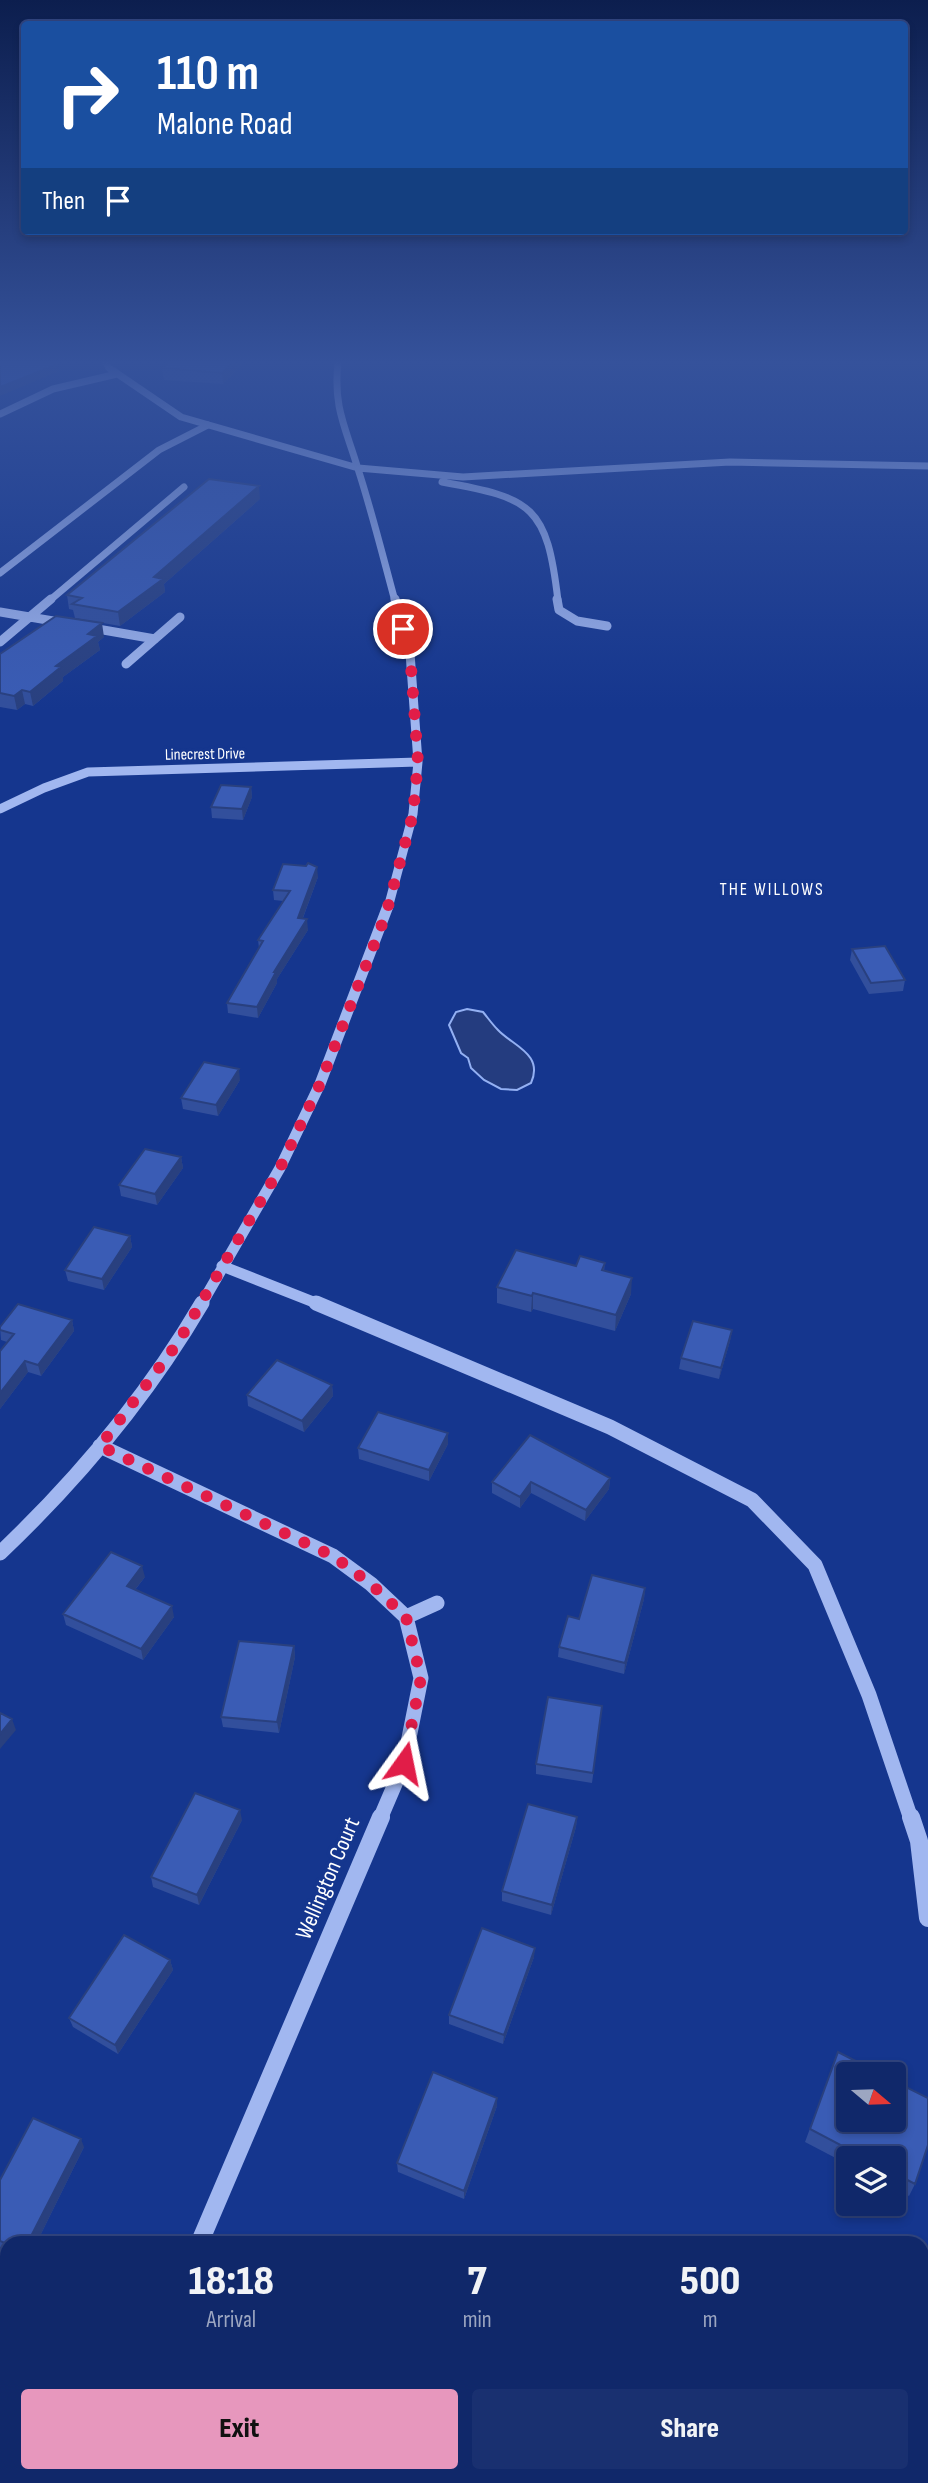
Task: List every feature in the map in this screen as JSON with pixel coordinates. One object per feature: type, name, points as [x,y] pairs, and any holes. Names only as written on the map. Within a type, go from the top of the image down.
[{"type":"street","points":[[0,573],[122,479]]},
{"type":"street","points":[[0,1553],[43,1512],[100,1446],[177,1344],[280,1168],[320,1084],[386,914],[413,814],[418,762],[410,653],[361,479]]},
{"type":"street","points":[[424,479],[517,499],[532,508],[544,528],[552,556],[559,610],[577,621],[607,626]]},
{"type":"street","points":[[0,642],[184,487]]},
{"type":"street","points":[[0,612],[155,639]]},
{"type":"street","points":[[126,664],[180,617]]},
{"type":"street","name":"Linecrest Drive","points":[[0,809],[44,788],[88,772],[418,762]]},
{"type":"street","points":[[222,1266],[382,1329],[610,1427],[751,1500],[815,1565],[869,1695],[919,1841],[928,1918]]},
{"type":"street","points":[[100,1446],[333,1556],[371,1584],[406,1617],[438,1603]]},
{"type":"street","name":"Wellington Court","points":[[202,2236],[404,1763],[421,1678],[406,1617]]},
{"type":"water","points":[[467,1009],[483,1012],[498,1030],[525,1052],[533,1065],[531,1083],[517,1090],[501,1089],[484,1080],[471,1068],[449,1025],[456,1012]]},
{"type":"building","points":[[209,479],[259,486],[154,577],[163,579],[118,612],[72,604],[82,598],[67,595]]},
{"type":"building","points":[[56,616],[102,623],[88,634],[97,636],[56,666],[61,667],[30,692],[22,690],[14,696],[0,693],[0,654]]},
{"type":"building","points":[[221,785],[251,787],[242,809],[211,807]]},
{"type":"building","points":[[308,863],[317,867],[298,918],[307,919],[274,972],[257,1007],[227,1003],[263,941],[258,940],[290,891],[273,890],[283,864],[306,866]]},
{"type":"building","points":[[885,946],[905,980],[871,983],[852,949]]},
{"type":"building","points":[[204,1062],[239,1069],[216,1105],[181,1098]]},
{"type":"building","points":[[145,1149],[181,1157],[155,1194],[119,1185]]},
{"type":"building","points":[[94,1227],[130,1236],[102,1279],[65,1270]]},
{"type":"building","points":[[516,1250],[576,1266],[580,1256],[605,1263],[602,1270],[632,1278],[616,1315],[533,1293],[532,1296],[497,1287]]},
{"type":"building","points":[[18,1304],[72,1320],[38,1365],[25,1361],[0,1393],[0,1351],[14,1334],[0,1330],[0,1327]]},
{"type":"building","points":[[693,1321],[732,1330],[721,1368],[681,1358]]},
{"type":"building","points":[[277,1360],[332,1385],[302,1421],[247,1395]]},
{"type":"building","points":[[378,1412],[448,1433],[429,1470],[358,1448]]},
{"type":"building","points":[[530,1435],[610,1478],[586,1510],[531,1482],[520,1497],[492,1482]]},
{"type":"building","points":[[111,1552],[142,1566],[127,1586],[172,1606],[141,1649],[63,1614]]},
{"type":"building","points":[[592,1575],[645,1588],[625,1663],[559,1647],[568,1616],[579,1619]]},
{"type":"building","points":[[239,1641],[294,1646],[277,1722],[221,1717]]},
{"type":"building","points":[[548,1697],[602,1706],[593,1773],[536,1764]]},
{"type":"building","points":[[0,1713],[12,1719],[0,1734]]},
{"type":"building","points":[[195,1793],[240,1810],[197,1895],[151,1877]]},
{"type":"building","points":[[528,1804],[577,1817],[552,1905],[502,1891]]},
{"type":"building","points":[[482,1928],[535,1948],[504,2035],[449,2015]]},
{"type":"building","points":[[124,1935],[170,1960],[115,2045],[69,2018]]},
{"type":"building","points":[[838,2052],[858,2062],[836,2062],[836,2132],[906,2132],[906,2087],[928,2098],[928,2145],[915,2184],[906,2179],[906,2146],[842,2146],[810,2129]]},
{"type":"building","points":[[433,2072],[497,2098],[464,2191],[397,2163]]},
{"type":"building","points":[[33,2118],[81,2139],[31,2236],[0,2236],[0,2180]]},
{"type":"district","name":"THE WILLOWS","points":[[772,889]]},
{"type":"route","points":[[403,629],[410,653],[418,762],[413,814],[386,914],[320,1084],[280,1168],[177,1344],[100,1446],[333,1556],[371,1584],[406,1617],[421,1678],[404,1763]]}]
